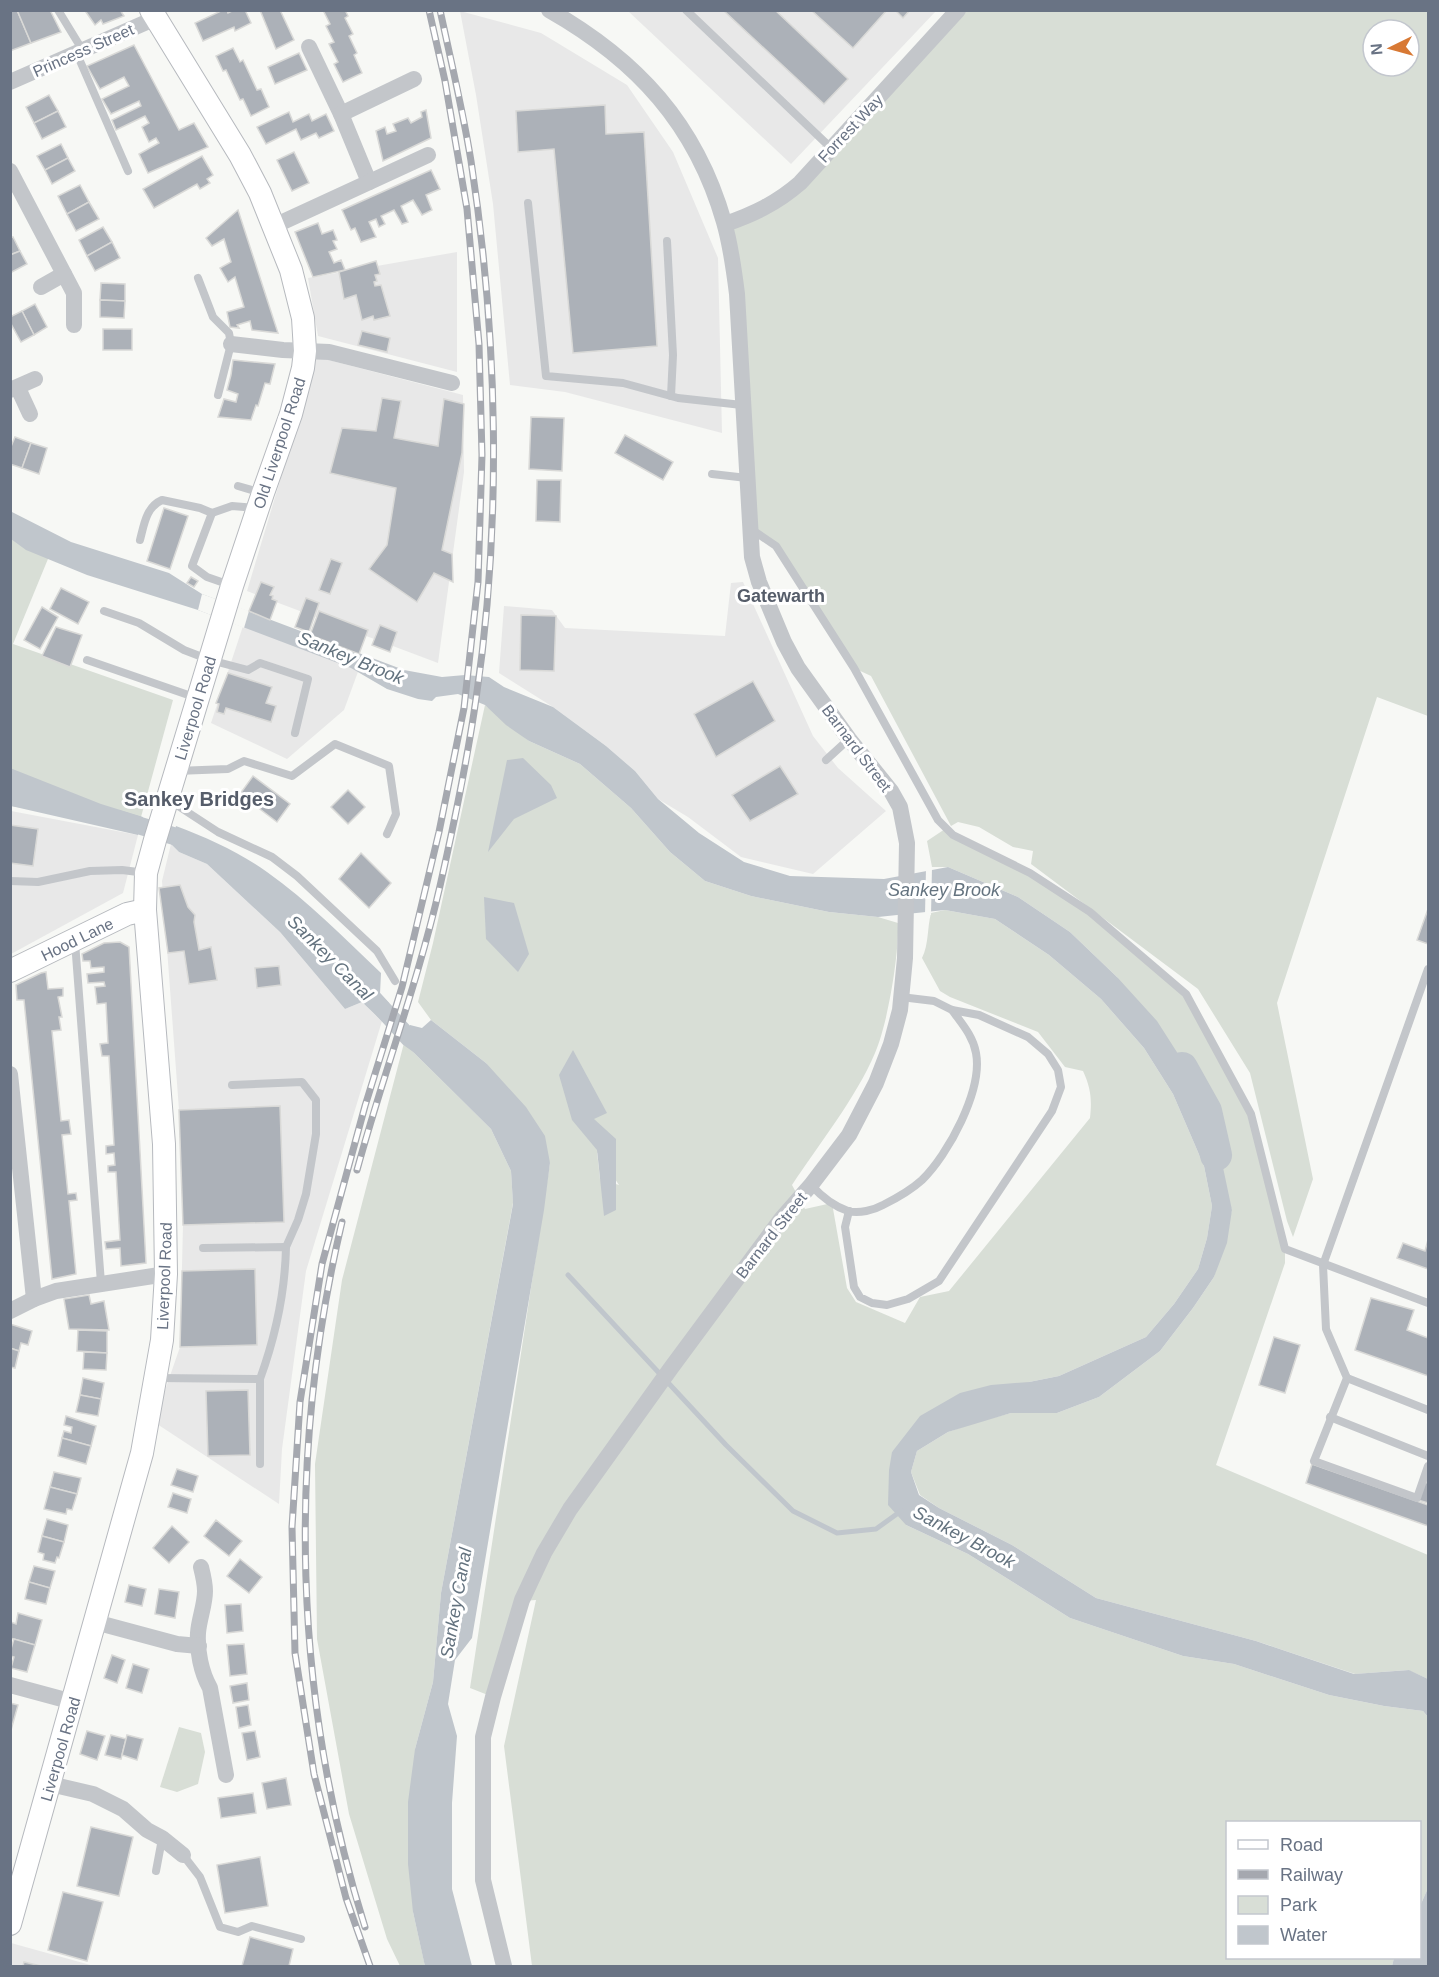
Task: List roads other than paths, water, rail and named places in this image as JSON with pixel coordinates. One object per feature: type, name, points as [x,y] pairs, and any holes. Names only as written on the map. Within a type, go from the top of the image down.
[{"type":"street","name":"Barnard Street","points":[[504,1966],[483,1880],[483,1737],[522,1600],[544,1553],[570,1509],[782,1218],[811,1185],[849,1135],[876,1083],[891,1044],[900,1010],[905,958],[907,873],[907,843],[900,807],[891,791],[849,739],[798,668],[784,642],[759,582],[752,557],[737,294],[732,253],[717,198],[694,149],[673,115],[650,86],[600,41],[549,10]]},
{"type":"street","name":"Forrest Way","points":[[725,224],[758,213],[800,183],[958,10]]},
{"type":"street","name":"Princess Street","points":[[10,82],[80,52],[154,14]]},
{"type":"street","name":"Old Liverpool Road","points":[[154,14],[240,154],[260,193],[291,270],[303,318],[305,351],[303,368],[291,414],[227,603]]},
{"type":"street","points":[[309,47],[369,182]]},
{"type":"street","points":[[340,114],[414,80]]},
{"type":"street","points":[[274,226],[428,155]]},
{"type":"street","points":[[10,171],[74,293],[74,325]]},
{"type":"street","points":[[40,287],[64,274]]},
{"type":"street","points":[[231,344],[329,351],[452,383]]},
{"type":"street","points":[[30,414],[14,389],[35,379]]},
{"type":"street","name":"Liverpool Road","points":[[10,1924],[142,1453],[156,1378],[162,1340],[166,1274],[163,1123],[145,910],[146,873],[157,830],[227,603]]},
{"type":"street","name":"Hood Lane","points":[[10,972],[127,914],[145,910]]},
{"type":"street","points":[[11,1081],[16,1185],[34,1299]]},
{"type":"street","points":[[10,1311],[56,1291],[166,1274]]},
{"type":"street","points":[[201,1567],[205,1589],[203,1613],[198,1632],[199,1646],[203,1676],[210,1688],[226,1775]]},
{"type":"street","points":[[95,1622],[177,1644],[199,1646]]},
{"type":"street","points":[[10,1685],[73,1702]]},
{"type":"street","points":[[50,1784],[93,1794],[123,1809],[147,1830],[162,1838],[183,1855]]},
{"type":"lane","points":[[58,10],[80,52],[128,171]]},
{"type":"lane","points":[[686,10],[831,148]]},
{"type":"lane","points":[[528,203],[546,376],[622,383],[671,396],[742,405]]},
{"type":"lane","points":[[667,241],[673,355],[671,396]]},
{"type":"lane","points":[[198,278],[213,317],[229,333],[231,344],[218,395]]},
{"type":"lane","points":[[712,474],[747,478]]},
{"type":"lane","points":[[238,486],[260,500]]},
{"type":"lane","points":[[140,540],[147,514],[152,506],[162,500],[200,508],[212,513],[260,500]]},
{"type":"lane","points":[[212,513],[192,566],[207,577],[227,603]]},
{"type":"lane","points":[[750,528],[776,546],[854,668],[945,829],[1030,873],[1090,912],[1186,994],[1251,1114],[1286,1249],[1323,1265],[1428,1303]]},
{"type":"lane","points":[[104,611],[139,623],[184,650],[210,660],[248,670],[260,663],[308,679],[295,733]]},
{"type":"lane","points":[[87,660],[197,698]]},
{"type":"lane","points":[[826,760],[849,739]]},
{"type":"lane","points":[[176,771],[228,769],[244,761],[292,776],[335,744],[389,766],[396,814],[387,834]]},
{"type":"lane","points":[[167,798],[218,832],[272,857],[297,876],[377,951],[395,981]]},
{"type":"lane","points":[[10,881],[38,882],[90,871],[122,870],[146,873]]},
{"type":"lane","points":[[75,939],[101,1283]]},
{"type":"lane","points":[[1428,969],[1323,1265],[1326,1329],[1347,1378],[1428,1410]]},
{"type":"lane","points":[[849,1211],[845,1227],[854,1287],[860,1297],[872,1303],[887,1305],[908,1299],[939,1281],[1053,1111],[1060,1087],[1058,1070],[1048,1054],[1028,1037],[979,1015],[952,1010],[934,1001],[901,997]]},
{"type":"lane","points":[[811,1185],[832,1203],[849,1211],[864,1211],[902,1196],[923,1179],[948,1147],[971,1102],[976,1077],[977,1054],[971,1036],[952,1010]]},
{"type":"lane","points":[[232,1085],[302,1082],[316,1100],[316,1134],[311,1169],[298,1220],[286,1246],[282,1306],[260,1379],[260,1464]]},
{"type":"lane","points":[[203,1248],[286,1246]]},
{"type":"lane","points":[[156,1378],[260,1379]]},
{"type":"lane","points":[[1347,1378],[1314,1461],[1417,1498],[1428,1466]]},
{"type":"lane","points":[[1330,1417],[1428,1456]]},
{"type":"lane","points":[[156,1871],[162,1838]]},
{"type":"lane","points":[[183,1855],[200,1877],[220,1927],[238,1932],[252,1926],[302,1939]]},
{"type":"water","name":"Sankey Brook","points":[[10,511],[71,542],[169,573],[202,594],[404,670],[442,677],[465,675],[489,677],[504,687],[553,707],[606,746],[635,771],[658,799],[699,833],[744,862],[790,876],[884,879],[948,867],[1018,897],[1070,932],[1117,977],[1157,1021],[1189,1071],[1217,1139],[1232,1210],[1227,1243],[1214,1277],[1160,1351],[1099,1397],[1057,1413],[1011,1413],[948,1432],[917,1451],[911,1472],[919,1495],[939,1508],[1012,1545],[1096,1598],[1256,1641],[1354,1674],[1409,1670],[1428,1679],[1428,1717],[1423,1711],[1329,1695],[1234,1664],[1183,1656],[1070,1618],[968,1554],[906,1525],[888,1505],[892,1452],[920,1416],[960,1393],[991,1385],[1029,1382],[1059,1376],[1146,1337],[1174,1304],[1198,1269],[1207,1238],[1212,1206],[1204,1166],[1173,1094],[1144,1048],[1101,999],[1049,955],[995,919],[945,910],[878,917],[829,912],[751,896],[705,881],[670,852],[631,808],[580,764],[529,741],[506,725],[485,705],[458,694],[436,697],[432,701],[387,689],[351,668],[198,610],[87,575],[26,550],[11,539]]},
{"type":"water","points":[[523,758],[551,785],[557,798],[514,819],[488,852],[507,760]]},
{"type":"water","points":[[10,768],[101,804],[143,817],[138,835],[11,806]]},
{"type":"water","points":[[176,826],[223,846],[256,865],[297,895],[339,933],[381,973],[380,994],[389,1003],[382,1021],[362,1002],[345,1009],[280,932],[207,864],[179,852],[171,844]]},
{"type":"water","points":[[484,897],[514,903],[529,954],[518,972],[486,939]]},
{"type":"water","points":[[431,1020],[486,1063],[526,1107],[545,1136],[550,1163],[472,1638],[455,1660],[448,1704],[457,1736],[452,1803],[452,1889],[472,1966],[425,1966],[413,1912],[408,1864],[408,1802],[415,1749],[433,1682],[441,1593],[513,1204],[511,1171],[491,1129],[404,1043],[410,1025],[422,1028]]},
{"type":"water","points":[[573,1050],[607,1113],[594,1119],[616,1139],[616,1210],[604,1216],[597,1150],[572,1120],[559,1075]]},
{"type":"water","points":[[1428,1888],[1428,1935],[1421,1951],[1421,1904]]},
{"type":"water","points":[[1394,1959],[1418,1959],[1418,1966],[1392,1966]]},
{"type":"waterway","name":"Sankey Canal","points":[[118,819],[180,838],[193,845]]},
{"type":"waterway","name":"Sankey Canal","points":[[369,994],[409,1038],[426,1050]]},
{"type":"waterway","name":"Sankey Brook","points":[[1182,1068],[1206,1111],[1216,1155]]},
{"type":"waterway","name":"Sankey Canal","points":[[568,1275],[726,1445],[793,1511],[837,1533],[876,1529],[901,1511]]},
{"type":"waterway","name":"Sankey Brook","points":[[1421,1950],[1428,1924]]},
{"type":"railway","points":[[370,1966],[346,1898],[314,1774],[295,1653],[292,1527],[300,1402],[322,1264],[365,1106],[402,987],[439,832],[464,708],[478,582],[482,455],[479,344],[467,209],[445,81],[429,10]]},
{"type":"railway","points":[[357,1170],[421,958],[445,863],[476,699],[490,565],[493,430],[487,295],[471,161],[440,10]]},
{"type":"railway","points":[[342,1222],[324,1310],[312,1398],[306,1487],[306,1576],[312,1665],[323,1753],[341,1841],[365,1927]]},
{"type":"district","name":"Gatewarth","points":[[781,596]]},
{"type":"district","name":"Sankey Bridges","points":[[199,799]]}]
